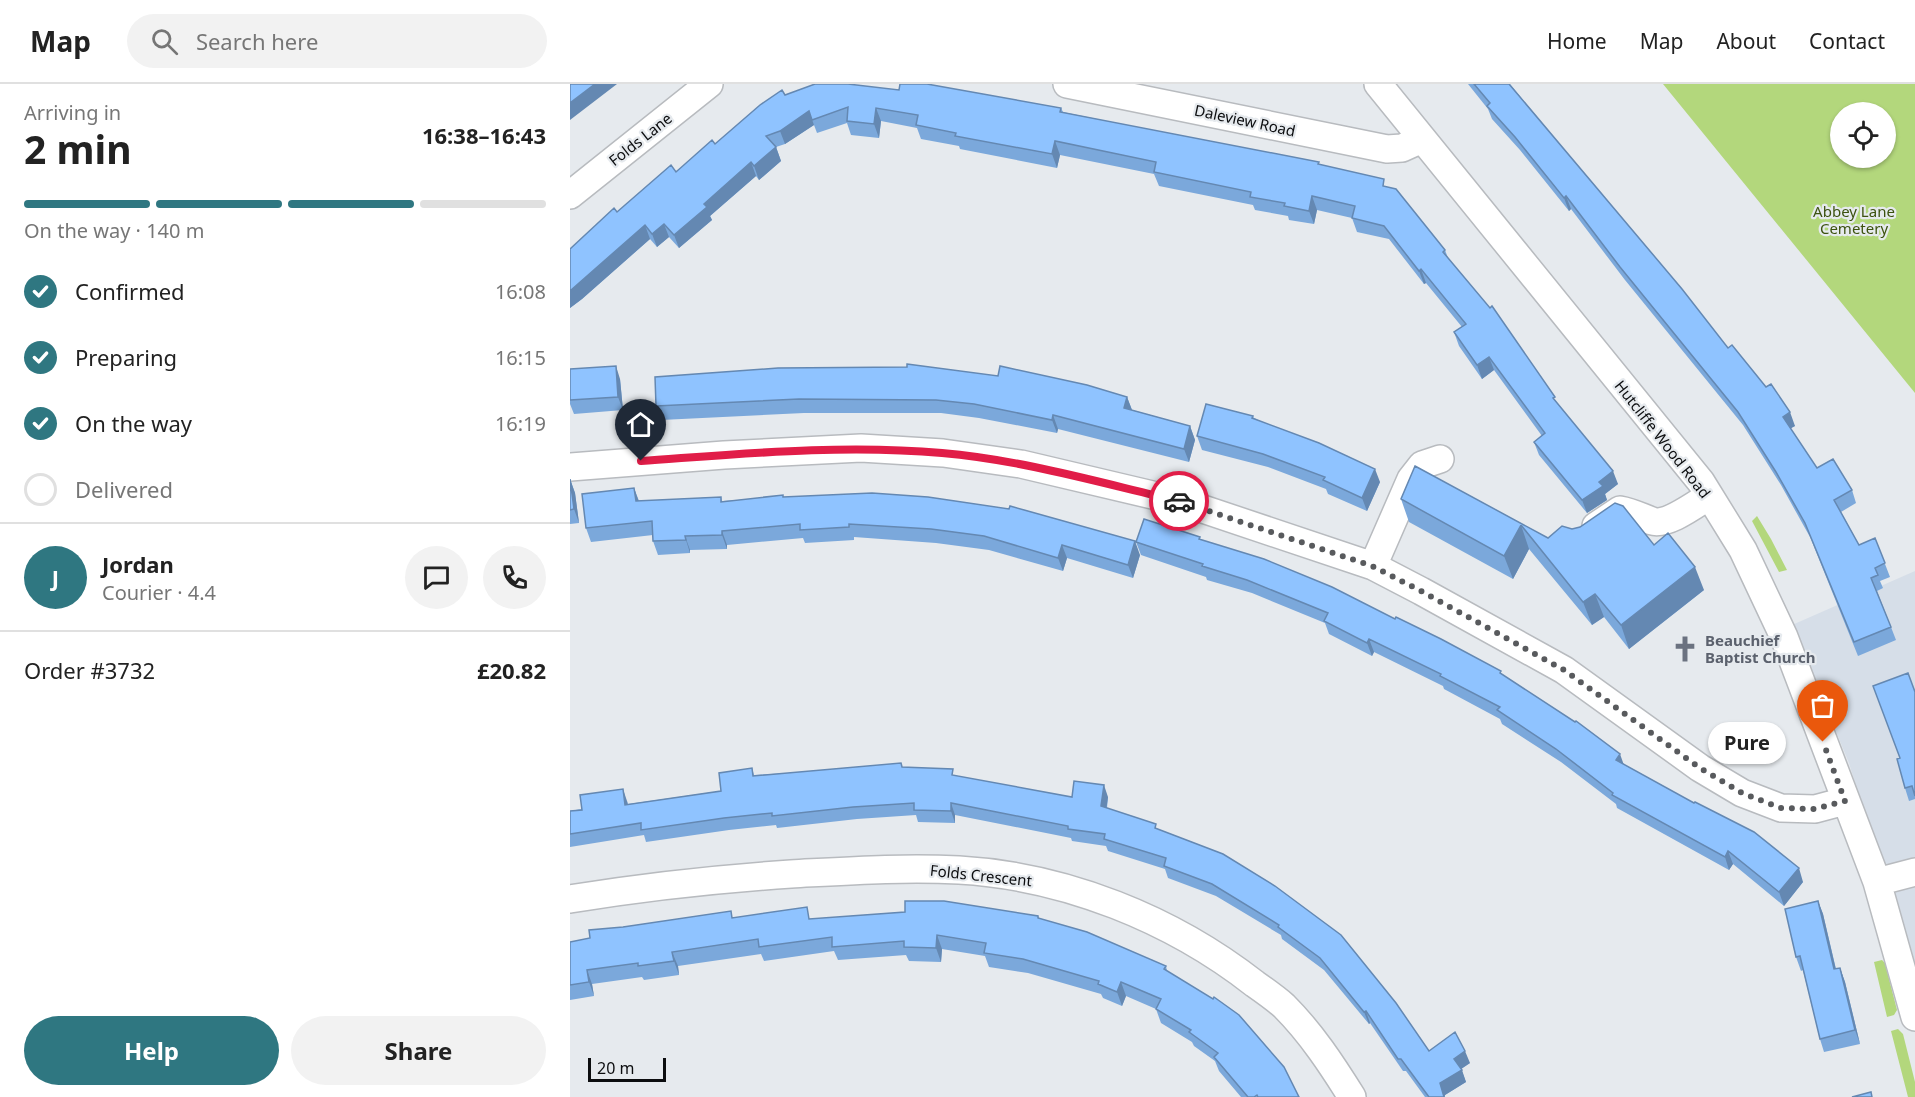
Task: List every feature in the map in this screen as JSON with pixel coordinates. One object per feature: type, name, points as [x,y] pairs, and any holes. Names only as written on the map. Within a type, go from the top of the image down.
[{"type":"street","name":"Folds Lane","points":[[570,195],[709,84]]},
{"type":"street","name":"Daleview Road","points":[[1067,84],[1387,149],[1402,148],[1422,139]]},
{"type":"street","name":"Hutcliffe Wood Road","points":[[1378,84],[1701,482],[1743,550],[1784,637],[1877,882],[1915,1017]]},
{"type":"street","points":[[570,467],[724,455],[861,448],[943,453],[1021,464],[1182,502],[1372,566],[1564,670],[1700,768],[1742,793],[1781,808],[1815,809],[1845,801]]},
{"type":"street","points":[[1372,566],[1411,478],[1422,465],[1440,459]]},
{"type":"street","points":[[1580,537],[1620,510],[1636,513],[1655,522],[1668,520],[1709,496]]},
{"type":"street","name":"Folds Crescent","points":[[570,899],[743,878],[886,868],[961,870],[1032,879],[1106,901],[1158,923],[1233,967],[1284,1006],[1326,1056],[1352,1097]]},
{"type":"street","points":[[1877,882],[1915,872]]},
{"type":"shaded area","points":[[1915,571],[1915,981],[1849,763],[1792,625]]},
{"type":"green space","name":"Abbey Lane Cemetery","points":[[1663,84],[1915,84],[1915,393]]},
{"type":"green space","points":[[1757,516],[1787,570],[1779,572],[1752,521]]},
{"type":"green space","points":[[1882,960],[1885,963],[1897,1010],[1894,1015],[1887,1017],[1874,962]]},
{"type":"green space","points":[[1898,1029],[1903,1034],[1915,1082],[1915,1097],[1908,1097],[1891,1031]]},
{"type":"building","points":[[570,84],[595,84],[570,103]]},
{"type":"building","points":[[815,84],[848,84],[899,90],[900,84],[927,84],[1061,108],[1060,112],[1319,162],[1318,164],[1384,179],[1383,186],[1396,189],[1445,250],[1443,252],[1490,308],[1492,306],[1555,397],[1553,398],[1613,471],[1599,482],[1603,486],[1582,500],[1534,442],[1545,433],[1489,357],[1477,365],[1454,332],[1466,324],[1421,269],[1419,271],[1384,226],[1352,218],[1355,206],[1312,196],[1309,211],[1284,206],[1285,203],[1250,197],[1251,192],[1154,172],[1156,162],[1055,141],[1052,154],[955,136],[956,133],[916,125],[918,115],[876,108],[874,124],[847,121],[848,107],[812,120],[809,111],[780,131],[766,136],[776,147],[754,166],[751,162],[704,204],[707,207],[674,235],[664,224],[652,234],[645,225],[570,291],[570,249],[614,208],[617,212],[671,165],[676,172],[712,140],[715,144],[760,105],[782,90],[785,95]]},
{"type":"building","points":[[1474,84],[1509,84],[1682,289],[1728,348],[1732,345],[1766,387],[1771,384],[1790,412],[1783,417],[1817,468],[1833,459],[1852,490],[1834,500],[1859,545],[1875,538],[1885,563],[1875,568],[1878,575],[1871,578],[1891,627],[1854,642],[1805,523],[1738,412],[1620,267],[1566,196],[1564,198],[1487,106],[1490,103]]},
{"type":"building","points":[[907,364],[998,376],[1000,366],[1087,385],[1127,397],[1124,408],[1190,426],[1184,449],[1053,415],[1052,420],[974,404],[936,400],[799,399],[656,406],[655,377],[778,368],[907,367]]},
{"type":"building","points":[[616,366],[618,397],[570,400],[570,369]]},
{"type":"building","points":[[1206,404],[1253,416],[1252,418],[1319,443],[1375,469],[1362,498],[1323,480],[1325,477],[1263,454],[1197,436]]},
{"type":"building","points":[[1415,466],[1548,538],[1562,526],[1572,529],[1580,527],[1615,503],[1623,506],[1654,545],[1668,533],[1695,567],[1621,625],[1595,594],[1583,602],[1521,525],[1504,556],[1401,499]]},
{"type":"building","points":[[570,479],[574,509],[570,510]]},
{"type":"building","points":[[634,488],[636,501],[721,497],[721,502],[783,495],[783,497],[872,493],[928,497],[1009,509],[1010,506],[1135,541],[1128,565],[1062,545],[1058,558],[984,536],[931,529],[849,524],[849,527],[800,530],[800,524],[722,531],[722,535],[685,536],[686,540],[653,541],[652,521],[586,528],[582,494]]},
{"type":"building","points":[[1144,519],[1264,559],[1332,587],[1441,639],[1501,671],[1500,673],[1576,721],[1620,754],[1616,760],[1694,803],[1754,832],[1799,868],[1779,892],[1728,851],[1725,857],[1612,795],[1613,793],[1556,749],[1497,710],[1500,707],[1440,676],[1441,674],[1369,639],[1367,643],[1324,621],[1328,613],[1247,580],[1136,542]]},
{"type":"building","points":[[1908,673],[1915,692],[1915,796],[1912,786],[1905,788],[1897,759],[1900,758],[1873,686]]},
{"type":"building","points":[[901,763],[902,767],[953,769],[952,775],[1072,797],[1074,781],[1104,785],[1101,806],[1156,824],[1155,828],[1223,854],[1275,886],[1341,935],[1396,1003],[1429,1051],[1455,1032],[1465,1051],[1454,1059],[1462,1070],[1440,1083],[1444,1097],[1429,1097],[1401,1059],[1398,1059],[1366,1011],[1364,1012],[1320,958],[1278,927],[1279,925],[1212,884],[1164,866],[1166,858],[1104,839],[1105,834],[1068,829],[1068,826],[951,803],[951,811],[914,810],[914,803],[772,816],[772,813],[641,830],[641,823],[570,834],[570,811],[582,810],[580,795],[623,789],[625,805],[721,791],[719,773],[752,768],[753,776]]},
{"type":"building","points":[[905,901],[944,901],[1038,916],[1038,918],[1087,932],[1166,966],[1164,969],[1213,999],[1214,997],[1239,1015],[1284,1067],[1299,1097],[1258,1097],[1257,1095],[1248,1097],[1214,1057],[1218,1053],[1189,1032],[1191,1030],[1156,1009],[1161,999],[1121,982],[1117,992],[1098,984],[1099,981],[1023,959],[984,953],[986,943],[937,935],[936,948],[904,947],[904,941],[832,947],[832,937],[759,947],[758,939],[672,952],[674,961],[587,970],[589,982],[570,985],[570,942],[590,938],[589,930],[731,911],[732,918],[807,907],[809,919],[905,912]]},
{"type":"building","points":[[1818,901],[1834,969],[1840,968],[1855,1030],[1820,1039],[1800,956],[1796,957],[1785,909]]},
{"type":"building","points":[[1871,1092],[1872,1097],[1852,1097]]},
{"type":"way so far","points":[[1179,501],[1372,566],[1564,670],[1700,768],[1742,793],[1781,808],[1815,809],[1845,801],[1823,742]]},
{"type":"place","name":"Beauchief Baptist Church","points":[[1685,649]]},
{"type":"place","name":"Pure","points":[[1823,742]]},
{"type":"route","points":[[641,461],[861,448],[943,453],[1021,464],[1179,501]]}]
